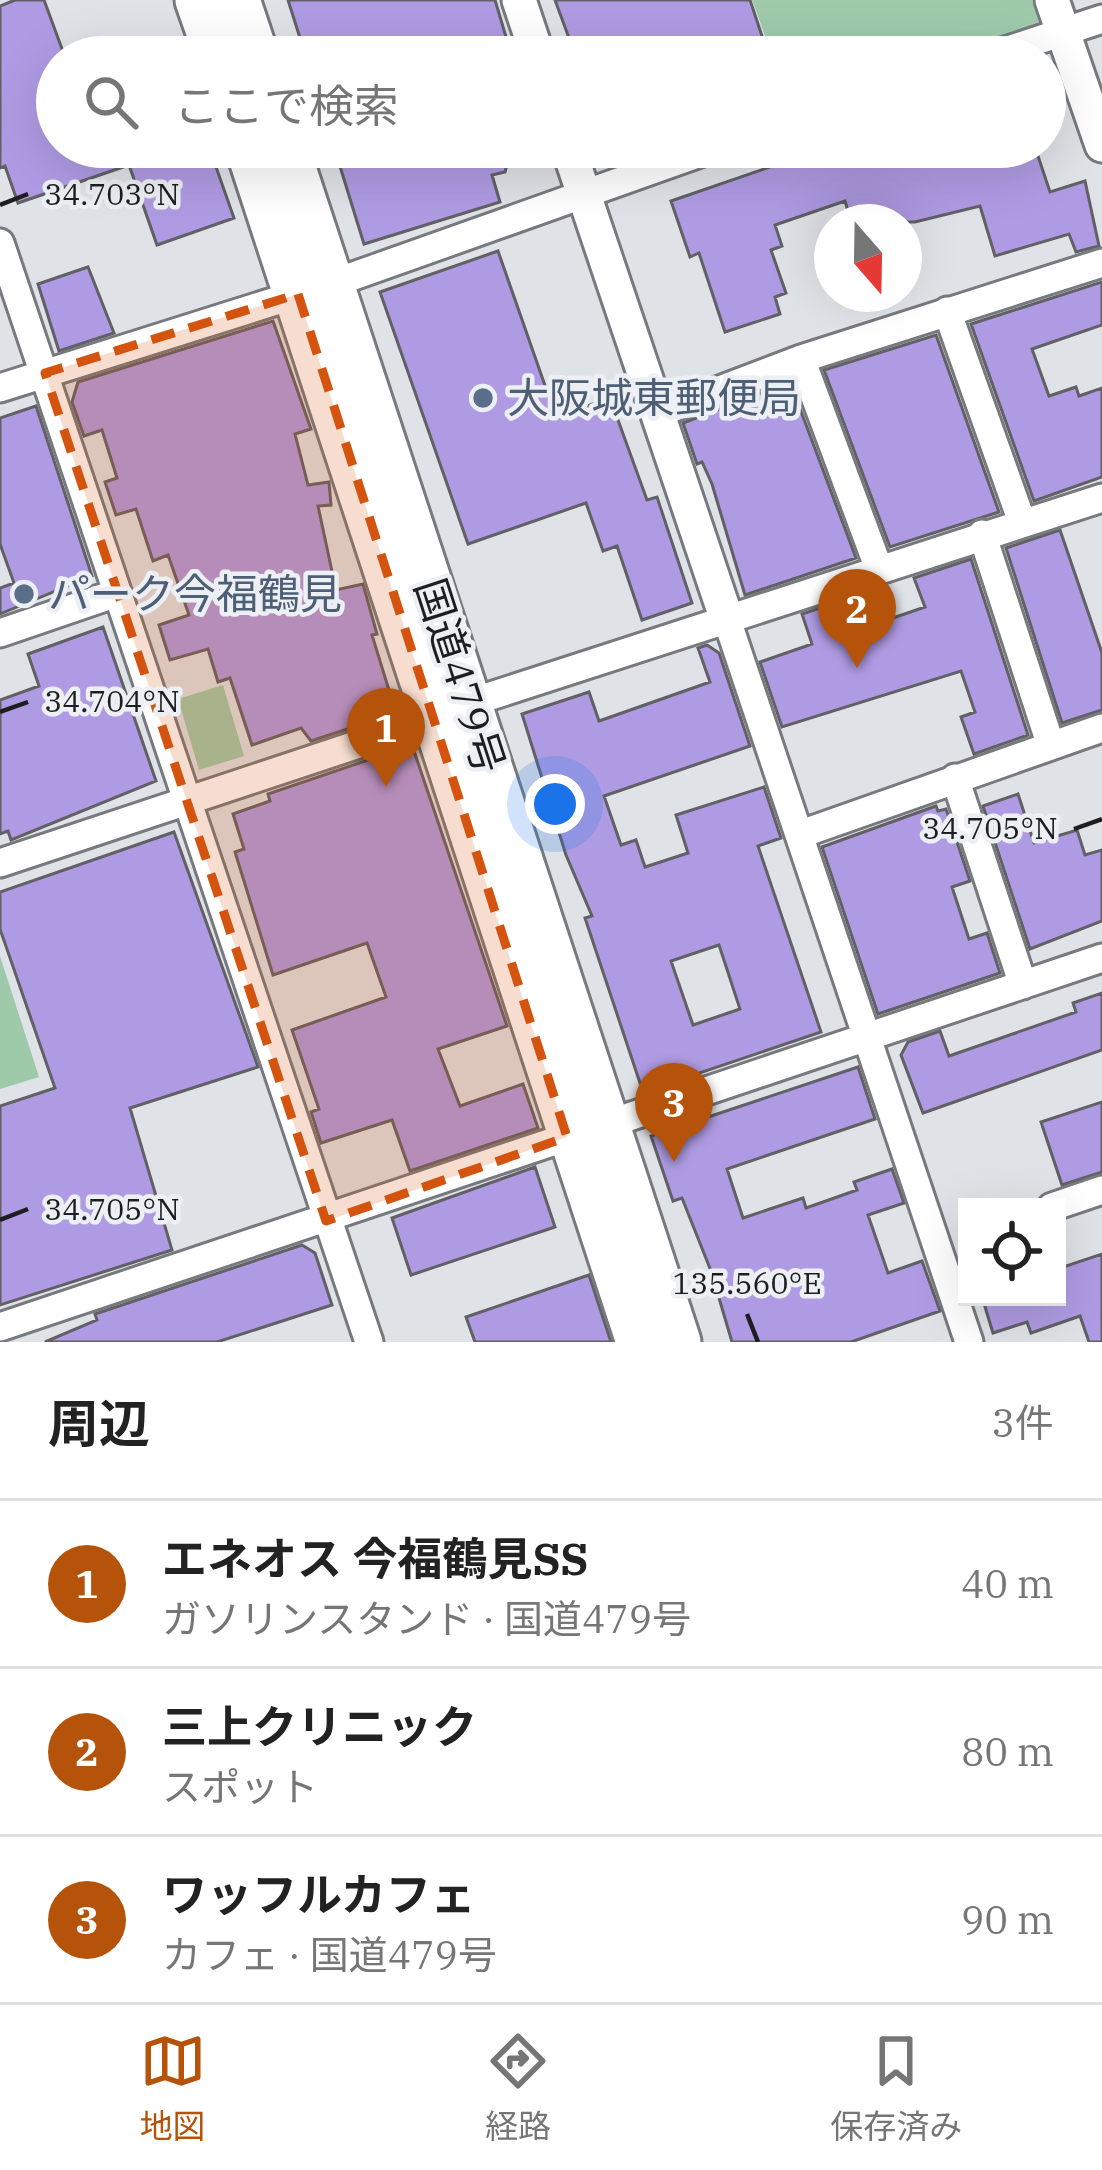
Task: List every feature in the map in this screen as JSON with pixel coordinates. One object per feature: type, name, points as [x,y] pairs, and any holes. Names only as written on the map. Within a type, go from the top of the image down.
[{"type":"highway","points":[[198,0],[211,36]]},
{"type":"highway","points":[[237,0],[249,36]]},
{"type":"highway","name":"国道479号","points":[[258,168],[315,289]]},
{"type":"highway","name":"国道479号","points":[[290,168],[315,289],[586,1131],[639,1342]]},
{"type":"highway","name":"国道479号","points":[[586,1131],[678,1342]]},
{"type":"street","points":[[519,0],[531,36]]},
{"type":"street","points":[[1023,36],[1057,16],[1102,19]]},
{"type":"street","points":[[1066,42],[1102,145]]},
{"type":"street","points":[[575,168],[969,1342]]},
{"type":"street","points":[[0,388],[315,289],[656,168]]},
{"type":"street","points":[[0,243],[369,1342]]},
{"type":"street","points":[[659,413],[801,358],[1102,263]]},
{"type":"street","points":[[947,311],[1022,522]]},
{"type":"street","points":[[801,358],[879,569]]},
{"type":"street","points":[[0,863],[1022,522],[1099,508]]},
{"type":"street","points":[[982,535],[1050,743]]},
{"type":"street","points":[[0,633],[117,593]]},
{"type":"street","points":[[801,834],[1102,728]]},
{"type":"street","points":[[955,778],[1022,985]]},
{"type":"street","points":[[0,1327],[1102,958]]},
{"type":"street","points":[[1066,1202],[1102,1190]]},
{"type":"street","points":[[938,1246],[958,1239]]},
{"type":"highlighted area","points":[[298,294],[567,1137],[326,1221],[45,373]]},
{"type":"green space","points":[[752,0],[1032,0],[1041,28],[1016,36],[765,36]]},
{"type":"green space","points":[[223,685],[244,756],[199,770],[178,699]]},
{"type":"green space","points":[[0,956],[39,1077],[0,1089]]},
{"type":"building","points":[[15,0],[44,0],[57,36],[36,36],[36,168],[120,168],[18,203],[5,166],[0,168],[0,6]]},
{"type":"building","points":[[288,0],[495,0],[506,36],[299,36]]},
{"type":"building","points":[[555,0],[750,0],[762,36],[568,36]]},
{"type":"building","points":[[130,168],[216,168],[234,218],[157,245]]},
{"type":"building","points":[[340,168],[506,168],[492,175],[500,202],[364,244]]},
{"type":"building","points":[[767,168],[1042,168],[1050,192],[1085,181],[1099,246],[1076,252],[1069,234],[995,256],[980,206],[922,220],[922,204],[814,204],[814,212],[775,225],[782,246],[771,250],[786,293],[775,297],[780,314],[725,332],[699,253],[690,257],[671,201]]},
{"type":"building","points":[[498,251],[556,417],[610,398],[647,500],[657,497],[692,603],[642,620],[617,546],[603,551],[586,503],[468,544],[380,292]]},
{"type":"building","points":[[88,267],[114,333],[59,351],[38,284]]},
{"type":"building","points":[[1102,282],[1102,325],[1032,349],[1049,396],[1076,387],[1079,396],[1102,388],[1102,477],[1034,501],[971,324]]},
{"type":"building","points":[[273,321],[311,429],[295,434],[308,485],[329,482],[331,505],[318,506],[336,590],[363,584],[377,634],[372,635],[396,713],[311,741],[301,728],[252,745],[230,678],[218,682],[208,649],[170,660],[159,625],[189,615],[168,555],[153,561],[136,509],[116,515],[105,482],[117,478],[102,430],[84,436],[72,402],[78,382]]},
{"type":"building","points":[[936,335],[999,512],[890,547],[824,370]]},
{"type":"building","points":[[790,382],[856,558],[745,595],[712,484],[702,462],[697,464],[683,423]]},
{"type":"building","points":[[36,406],[92,576],[0,614],[0,588],[14,583],[0,544],[0,418]]},
{"type":"building","points":[[1060,530],[1102,653],[1102,710],[1062,723],[1006,548]]},
{"type":"building","points":[[971,559],[1028,735],[974,754],[961,717],[975,712],[961,671],[782,727],[760,662],[812,644],[802,614],[835,603],[846,634],[925,607],[914,578]]},
{"type":"building","points":[[103,627],[156,781],[11,840],[8,831],[0,834],[0,700],[39,686],[28,654]]},
{"type":"building","points":[[707,645],[719,653],[750,746],[604,796],[621,845],[636,840],[645,867],[688,853],[676,815],[764,787],[781,838],[758,846],[821,1032],[643,1092],[585,918],[592,916],[566,855],[522,714],[589,692],[599,721],[710,682],[698,648]],"holes":[[[719,945],[740,1009],[693,1025],[671,961]]]},
{"type":"building","points":[[412,745],[507,1026],[438,1049],[460,1106],[523,1084],[538,1128],[410,1171],[392,1120],[321,1143],[311,1112],[319,1109],[292,1030],[386,997],[367,943],[273,975],[235,852],[244,849],[233,814],[270,801],[268,794]]},
{"type":"building","points":[[1018,794],[1034,843],[1077,830],[1085,855],[1102,850],[1102,921],[1030,949],[983,806]]},
{"type":"building","points":[[936,806],[938,811],[946,809],[970,881],[952,887],[969,939],[987,933],[1000,973],[878,1014],[822,847]]},
{"type":"building","points":[[174,832],[258,1067],[130,1108],[172,1250],[0,1305],[0,1106],[55,1088],[0,929],[0,892]]},
{"type":"building","points":[[1102,993],[1102,1050],[923,1113],[901,1055],[908,1042],[940,1031],[949,1056],[1076,1012],[1073,1003]]},
{"type":"building","points":[[858,1067],[875,1119],[727,1169],[743,1218],[803,1198],[806,1208],[857,1190],[854,1182],[892,1169],[904,1203],[868,1215],[888,1273],[922,1261],[940,1311],[851,1342],[732,1342],[711,1271],[682,1198],[673,1201],[651,1136]]},
{"type":"building","points":[[1102,1102],[1102,1172],[1062,1185],[1041,1122]]},
{"type":"building","points":[[535,1167],[555,1227],[411,1275],[392,1218]]},
{"type":"building","points":[[302,1245],[315,1253],[332,1305],[217,1342],[45,1342],[97,1320],[95,1314]]},
{"type":"building","points":[[1102,1254],[1102,1342],[1089,1342],[1080,1316],[1031,1333],[1027,1322],[993,1333],[985,1306],[1066,1306],[1066,1266]]},
{"type":"building","points":[[589,1275],[611,1342],[475,1342],[466,1317]]},
{"type":"place","name":"大阪城東郵便局","points":[[483,398]]},
{"type":"place","name":"パーク今福鶴見","points":[[24,594]]},
{"type":"place","name":"三上クリニック","points":[[857,668]]},
{"type":"place","name":"エネオス 今福鶴見SS","points":[[386,787]]},
{"type":"place","name":"ワッフルカフェ","points":[[674,1162]]}]
